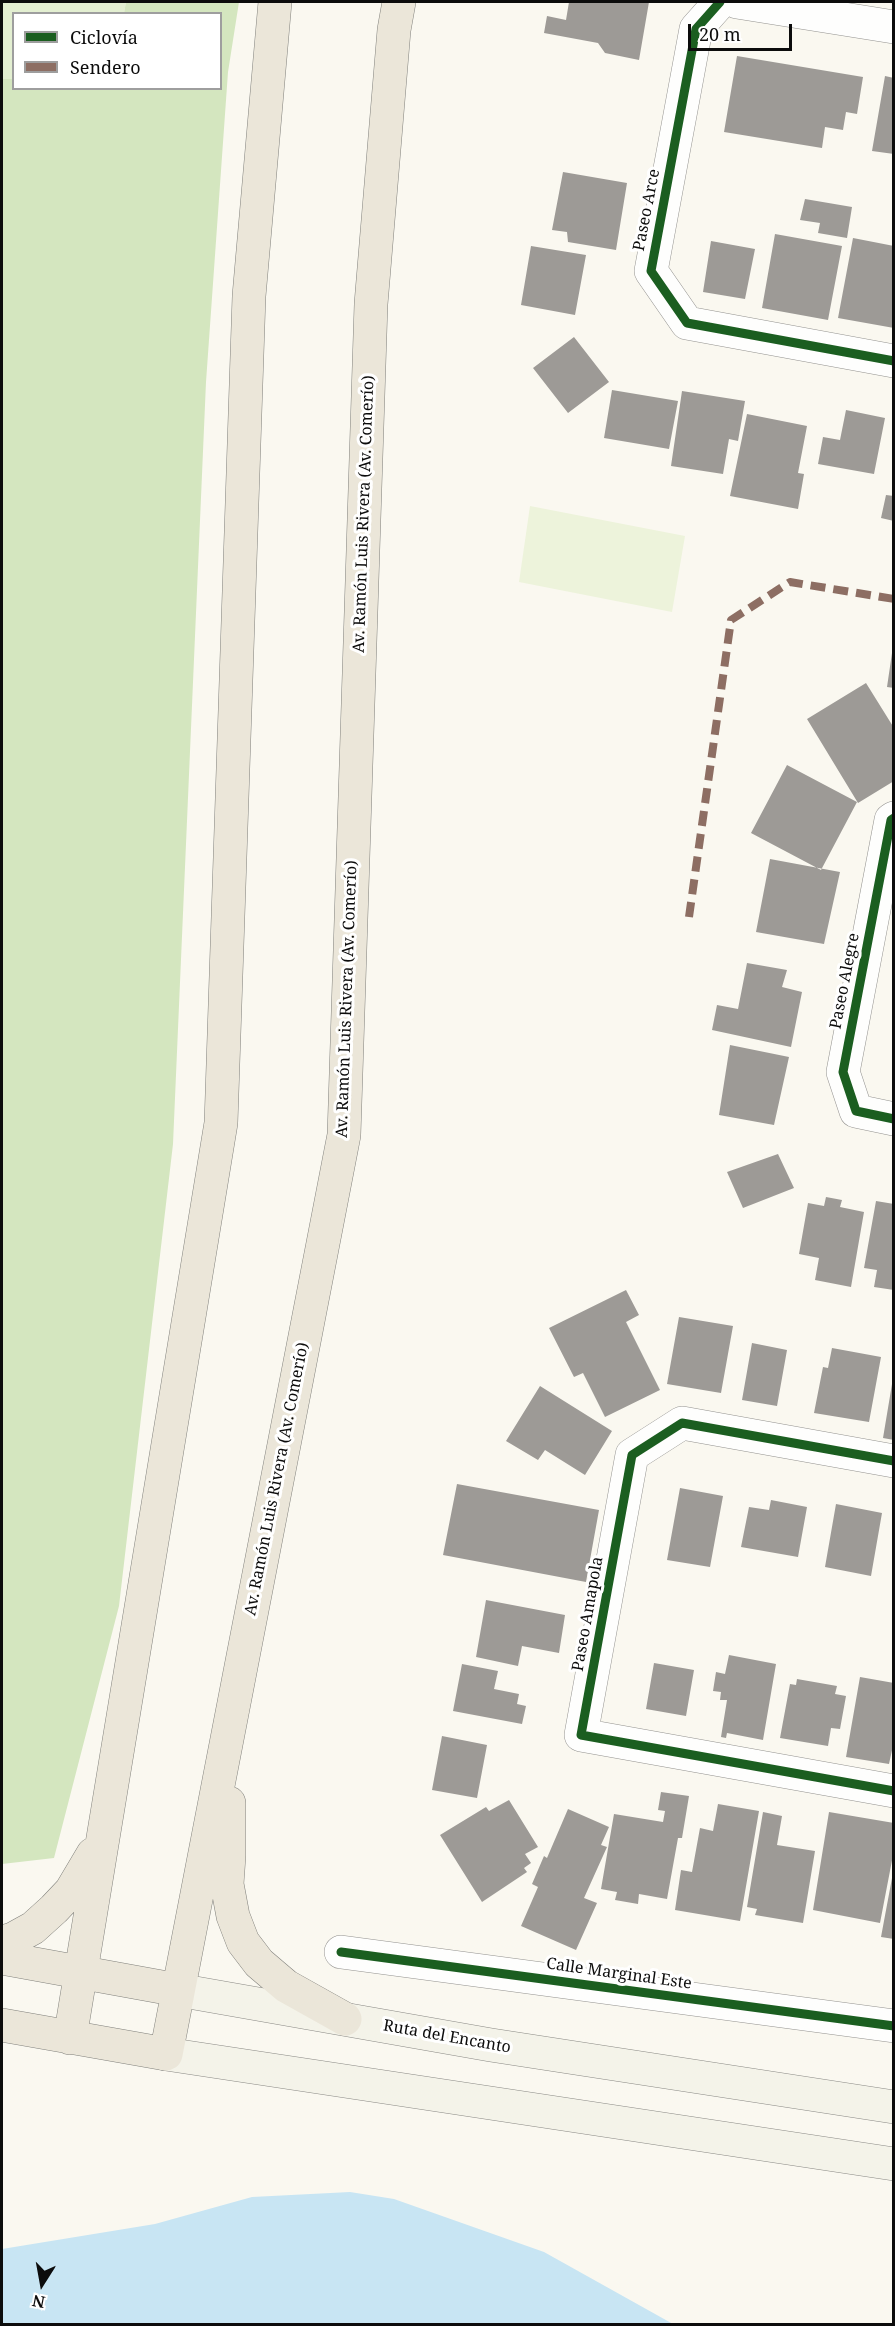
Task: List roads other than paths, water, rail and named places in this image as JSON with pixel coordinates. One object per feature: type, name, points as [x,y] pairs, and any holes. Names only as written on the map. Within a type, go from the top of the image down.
[{"type":"main road","points":[[70,2038],[79,1972],[221,1123],[249,296],[274,2]]},
{"type":"main road","name":"Av. Ramón Luis Rivera (Av. Comerío)","points":[[166,2054],[344,1135],[372,304],[394,30],[399,2]]},
{"type":"main road","points":[[228,1730],[229,1856],[226,1884],[233,1916],[243,1942],[259,1963],[286,1986],[345,2019]]},
{"type":"main road","points":[[2,1942],[33,1928],[54,1909],[71,1891],[101,1840]]},
{"type":"main road","name":"Ruta del Encanto","points":[[2,1958],[491,2045],[894,2107]]},
{"type":"main road","points":[[2,2025],[166,2054],[894,2164]]},
{"type":"street","name":"Paseo Arce","points":[[720,2],[696,29],[651,271],[687,323],[894,361]]},
{"type":"street","points":[[737,2],[894,27]]},
{"type":"street","name":"Paseo Alegre","points":[[894,818],[891,820],[843,1072],[856,1111],[894,1119]]},
{"type":"street","name":"Paseo Amapola","points":[[894,1461],[682,1424],[632,1455],[581,1735],[894,1791]]},
{"type":"street","name":"Calle Marginal Este","points":[[341,1953],[894,2026]]},
{"type":"water","points":[[350,2192],[394,2199],[544,2252],[673,2324],[2,2324],[2,2249],[155,2224],[252,2197]]}]
